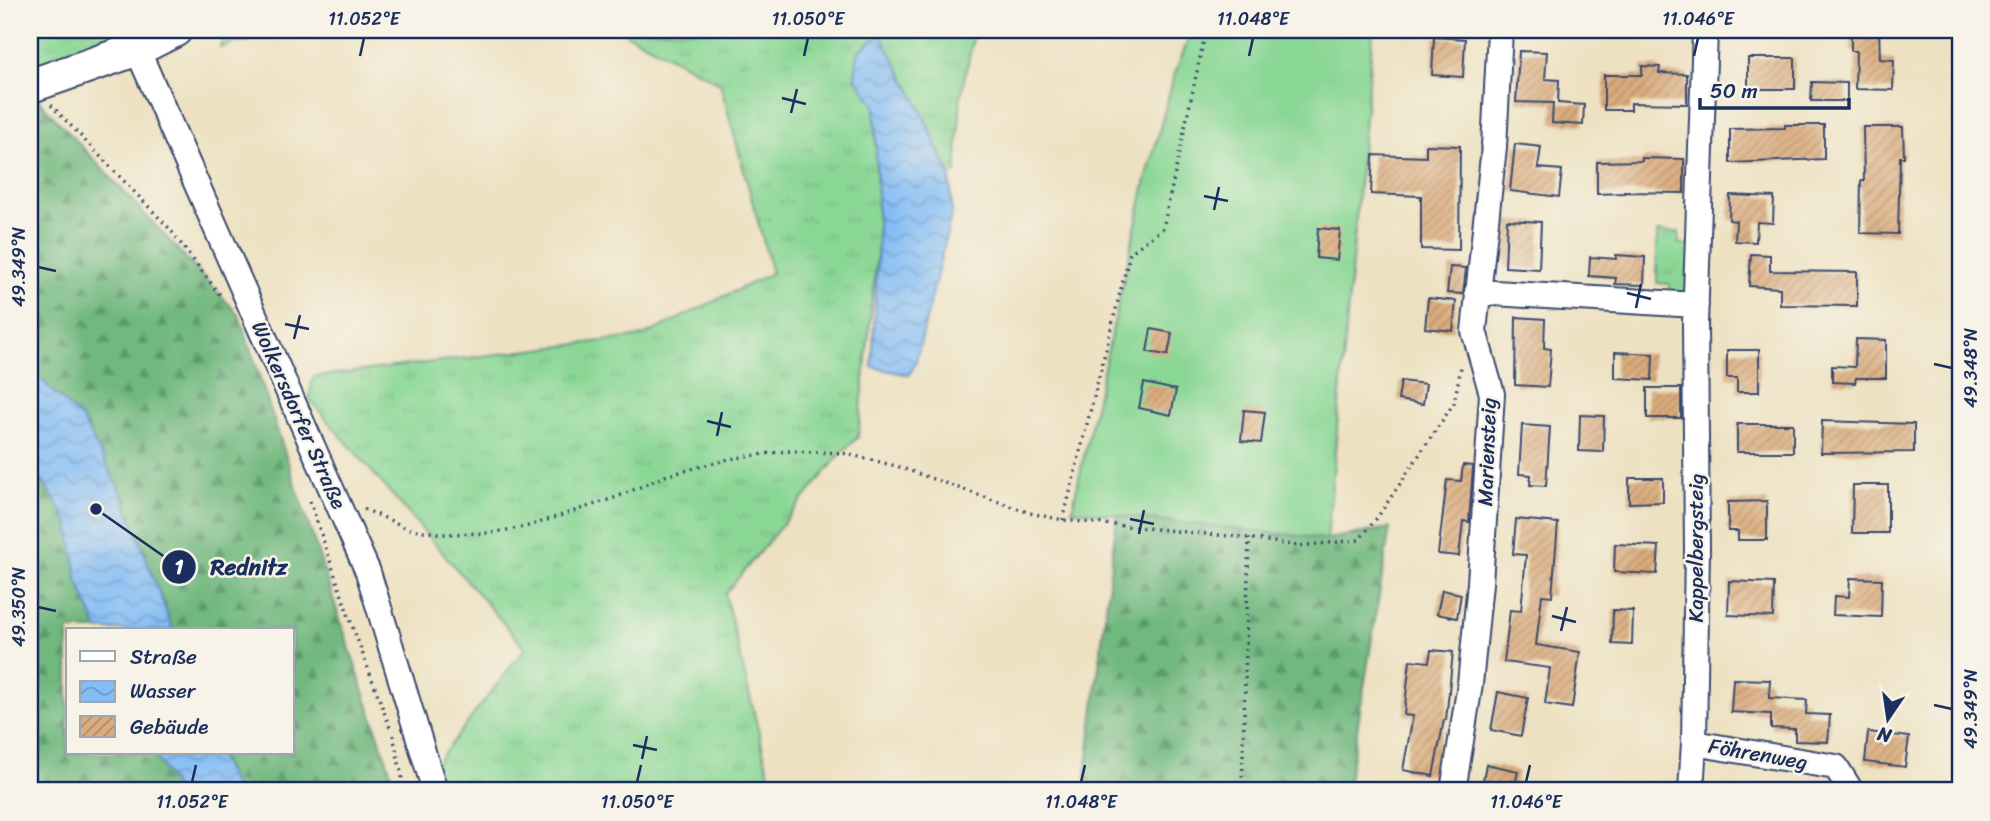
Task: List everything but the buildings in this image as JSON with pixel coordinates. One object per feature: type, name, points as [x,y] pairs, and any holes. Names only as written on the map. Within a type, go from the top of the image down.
[{"type":"main road","points":[[36,91],[137,49],[175,30]]},
{"type":"street","name":"Mariensteig","points":[[1453,791],[1470,684],[1479,596],[1492,394],[1475,331],[1494,147],[1500,30]]},
{"type":"street","name":"Kappelbergsteig","points":[[1691,791],[1697,548],[1696,305],[1705,30]]},
{"type":"street","name":"Wolkersdorfer Straße","points":[[137,49],[368,572],[435,791]]},
{"type":"street","points":[[1477,292],[1696,305]]},
{"type":"street","name":"Föhrenweg","points":[[1694,743],[1836,767],[1851,791]]},
{"type":"path","points":[[1063,520],[1130,253],[1163,228],[1206,30]]},
{"type":"path","points":[[36,91],[169,228],[222,298]]},
{"type":"path","points":[[336,498],[410,529],[443,534],[491,533],[529,526],[617,497],[665,476],[729,459],[786,451],[843,453],[896,466],[1030,513],[1063,520],[1298,545],[1359,540],[1377,518],[1454,403],[1464,356],[1475,331]]},
{"type":"path","points":[[307,492],[348,614],[393,734],[405,791]]},
{"type":"path","points":[[1242,791],[1249,538]]},
{"type":"green space","points":[[30,30],[144,30],[30,73]]},
{"type":"green space","points":[[233,30],[319,30],[234,43],[220,48],[222,35]]},
{"type":"green space","points":[[619,30],[975,30],[961,95],[956,173],[950,175],[919,105],[879,35],[858,52],[855,78],[875,104],[878,244],[858,437],[842,452],[725,594],[773,791],[430,791],[427,775],[525,648],[309,399],[313,377],[643,336],[772,273],[720,83]]},
{"type":"green space","points":[[1192,30],[1373,30],[1327,539],[1072,510],[1145,184],[1174,76]]},
{"type":"green space","points":[[30,91],[239,315],[397,791],[236,791],[218,754],[294,754],[294,628],[172,628],[123,496],[82,419],[30,369]]},
{"type":"green space","points":[[1657,232],[1679,232],[1679,244],[1692,245],[1691,293],[1670,298],[1669,284],[1657,283]]},
{"type":"green space","points":[[30,462],[68,521],[78,582],[97,628],[66,628],[66,754],[155,754],[177,791],[30,791]]},
{"type":"green space","points":[[1117,515],[1327,539],[1390,528],[1347,791],[1084,791]]},
{"type":"water","points":[[880,34],[919,105],[950,175],[952,212],[916,362],[909,375],[872,367],[878,244],[875,104],[855,78],[858,52]]},
{"type":"water","points":[[30,369],[82,419],[123,496],[172,628],[97,628],[78,582],[68,521],[30,462]]},
{"type":"water","points":[[155,754],[218,754],[236,791],[177,791]]},
{"type":"place","name":"Rednitz","points":[[96,509]]}]
